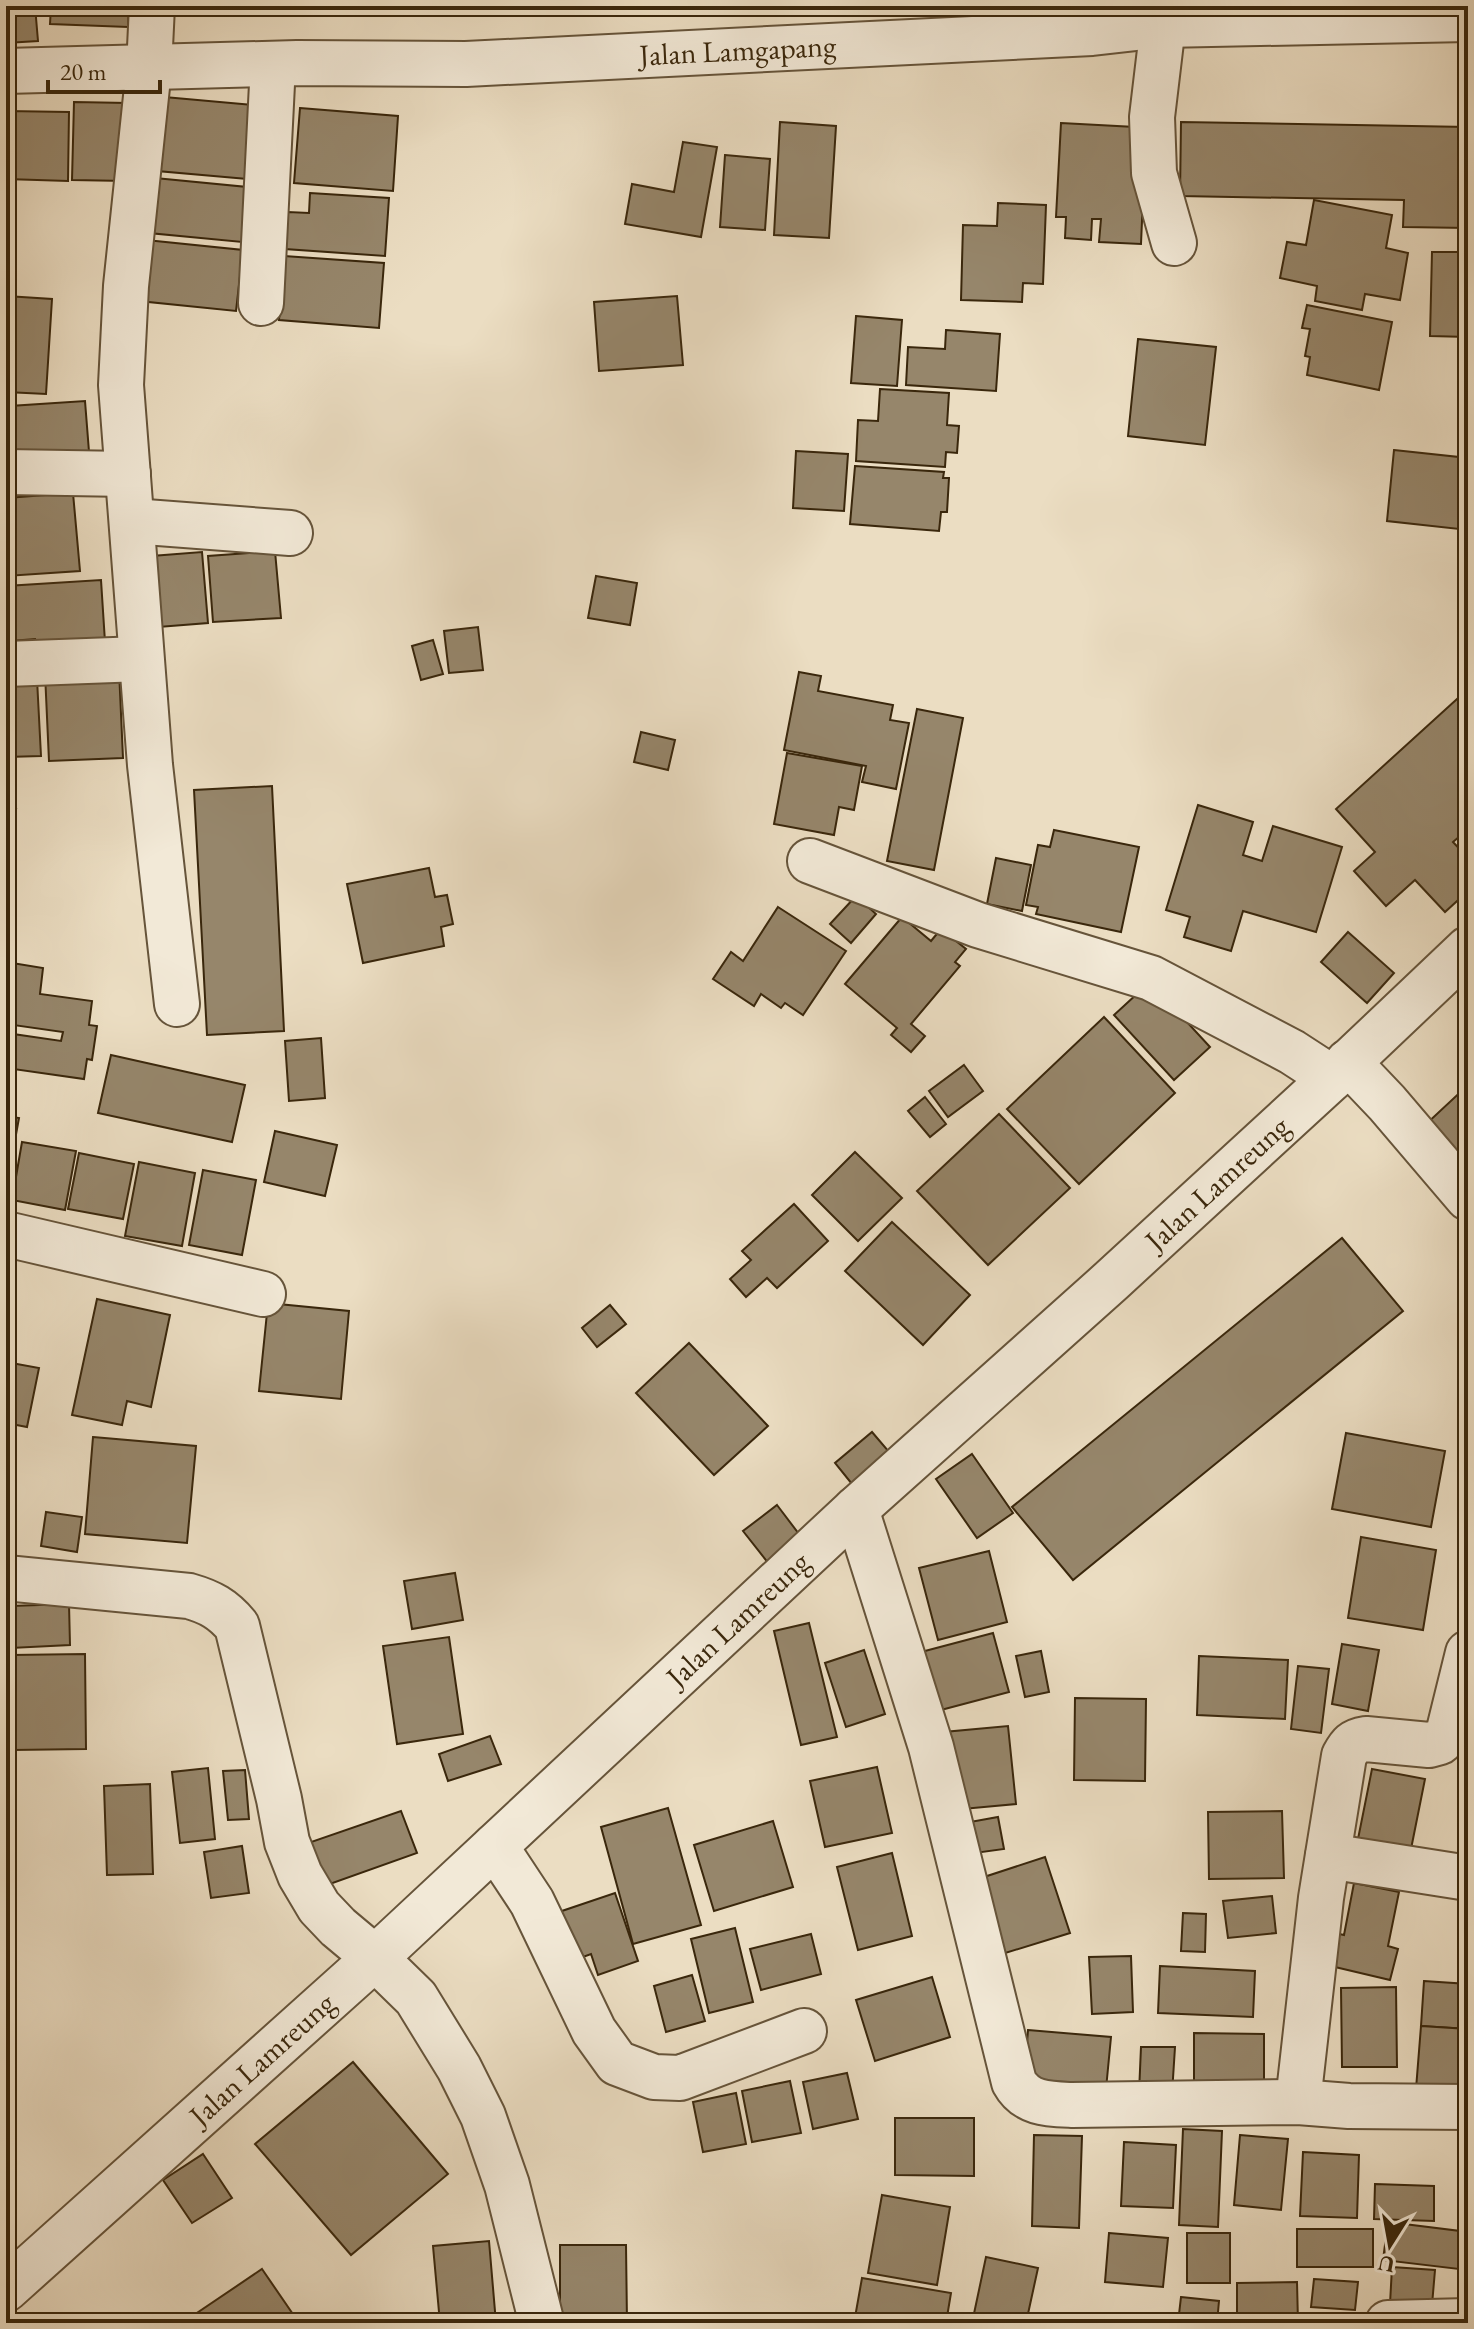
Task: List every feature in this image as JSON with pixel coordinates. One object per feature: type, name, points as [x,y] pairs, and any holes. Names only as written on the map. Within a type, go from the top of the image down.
[{"type":"street","points":[[152,6],[121,371],[150,765],[177,1004]]},
{"type":"street","name":"Jalan Lamgapang","points":[[6,71],[273,64],[466,64],[1095,19],[1163,25],[1468,19]]},
{"type":"street","points":[[1163,25],[1152,117],[1154,173],[1174,243]]},
{"type":"street","points":[[261,303],[273,64]]},
{"type":"street","points":[[6,472],[128,474]]},
{"type":"street","points":[[132,521],[290,533]]},
{"type":"street","points":[[6,664],[141,659]]},
{"type":"street","points":[[810,861],[978,925],[1151,978],[1292,1052],[1340,1070],[1387,1103],[1468,1198]]},
{"type":"street","name":"Jalan Lamreung","points":[[6,2289],[375,1958],[856,1509],[1111,1281],[1468,949]]},
{"type":"street","points":[[6,1234],[263,1294]]},
{"type":"street","points":[[856,1509],[931,1747],[1014,2082],[1020,2093],[1032,2100],[1072,2105],[1298,2102],[1349,2106],[1468,2107]]},
{"type":"street","points":[[6,1578],[189,1596],[209,1602],[226,1612],[237,1626],[287,1842],[300,1875],[319,1907],[416,1998],[459,2068],[483,2116],[507,2185],[541,2320]]},
{"type":"street","points":[[1298,2102],[1321,1898],[1344,1756],[1357,1740],[1429,1745],[1440,1742],[1448,1734],[1468,1653]]},
{"type":"street","points":[[495,1846],[532,1902],[594,2031],[617,2063],[654,2077],[680,2078],[804,2031]]},
{"type":"street","points":[[1328,1856],[1468,1878]]},
{"type":"street","points":[[1388,2323],[1468,2321]]},
{"type":"building","points":[[6,6],[35,6],[38,41],[6,43]]},
{"type":"building","points":[[51,6],[129,6],[128,27],[50,24]]},
{"type":"building","points":[[153,96],[264,106],[258,180],[146,170]]},
{"type":"building","points":[[74,102],[128,103],[126,181],[72,180]]},
{"type":"building","points":[[300,108],[398,116],[393,191],[294,183]]},
{"type":"building","points":[[6,111],[69,112],[68,181],[6,179]]},
{"type":"building","points":[[780,122],[836,126],[829,238],[774,235]]},
{"type":"building","points":[[1181,122],[1468,127],[1468,228],[1403,227],[1404,200],[1180,196]]},
{"type":"building","points":[[1061,123],[1135,127],[1144,174],[1141,244],[1099,242],[1101,219],[1092,219],[1091,240],[1065,238],[1066,217],[1056,217]]},
{"type":"building","points":[[683,142],[717,147],[701,237],[625,224],[632,184],[674,192]]},
{"type":"building","points":[[725,155],[770,159],[765,230],[720,227]]},
{"type":"building","points":[[155,178],[247,187],[242,242],[149,233]]},
{"type":"building","points":[[310,193],[389,198],[385,256],[285,249],[288,212],[309,213]]},
{"type":"building","points":[[1314,200],[1392,215],[1386,248],[1408,253],[1400,300],[1365,294],[1362,310],[1315,301],[1317,286],[1280,278],[1287,242],[1306,245]]},
{"type":"building","points":[[998,203],[1046,205],[1043,284],[1023,283],[1022,302],[961,300],[963,225],[997,226]]},
{"type":"building","points":[[146,240],[243,250],[236,311],[139,301]]},
{"type":"building","points":[[1432,252],[1468,252],[1468,337],[1430,336]]},
{"type":"building","points":[[284,256],[384,263],[379,328],[279,320]]},
{"type":"building","points":[[6,296],[52,299],[46,394],[6,392]]},
{"type":"building","points":[[677,296],[683,365],[599,371],[594,302]]},
{"type":"building","points":[[1307,305],[1392,322],[1379,390],[1307,375],[1310,357],[1305,356],[1310,329],[1302,328]]},
{"type":"building","points":[[856,316],[902,320],[897,386],[851,383]]},
{"type":"building","points":[[946,330],[1000,334],[996,391],[906,385],[908,347],[945,349]]},
{"type":"building","points":[[1138,339],[1216,347],[1205,445],[1128,436]]},
{"type":"building","points":[[880,389],[949,393],[947,425],[959,426],[957,453],[946,452],[945,467],[856,461],[858,420],[878,421]]},
{"type":"building","points":[[85,401],[91,477],[16,483],[10,406]]},
{"type":"building","points":[[1394,450],[1468,458],[1468,530],[1387,521]]},
{"type":"building","points":[[796,451],[848,454],[844,511],[793,508]]},
{"type":"building","points":[[855,466],[944,472],[943,478],[949,478],[947,512],[941,512],[939,531],[850,524]]},
{"type":"building","points":[[73,493],[80,571],[6,576],[6,498]]},
{"type":"building","points":[[275,551],[281,618],[213,622],[208,556]]},
{"type":"building","points":[[202,552],[208,623],[146,628],[139,557]]},
{"type":"building","points":[[596,576],[637,583],[630,625],[588,618]]},
{"type":"building","points":[[101,580],[105,642],[36,646],[35,639],[10,641],[6,586]]},
{"type":"building","points":[[478,627],[483,670],[449,673],[444,631]]},
{"type":"building","points":[[433,640],[443,674],[421,680],[412,646]]},
{"type":"building","points":[[119,670],[123,758],[49,761],[45,673]]},
{"type":"building","points":[[799,672],[821,676],[818,691],[893,705],[890,720],[909,723],[896,789],[862,782],[866,766],[784,750]]},
{"type":"building","points":[[37,679],[41,756],[6,757],[6,680]]},
{"type":"building","points":[[1468,689],[1468,829],[1453,842],[1468,858],[1468,891],[1445,912],[1415,880],[1386,906],[1354,871],[1375,852],[1336,809]]},
{"type":"building","points":[[917,709],[963,718],[934,870],[887,861]]},
{"type":"building","points":[[641,732],[675,740],[668,770],[634,762]]},
{"type":"building","points":[[787,753],[862,766],[854,810],[839,807],[834,835],[774,824]]},
{"type":"building","points":[[272,786],[284,1031],[207,1035],[194,790]]},
{"type":"building","points":[[6,804],[16,809],[6,828]]},
{"type":"building","points":[[1198,805],[1253,822],[1243,855],[1262,861],[1273,826],[1342,847],[1316,932],[1243,911],[1231,951],[1184,937],[1190,917],[1166,910]]},
{"type":"building","points":[[1054,830],[1139,847],[1121,932],[1036,914],[1038,907],[1026,905],[1038,845],[1050,847]]},
{"type":"building","points":[[996,858],[1031,865],[1022,911],[987,904]]},
{"type":"building","points":[[429,868],[435,897],[447,895],[453,924],[441,927],[444,946],[363,963],[347,884]]},
{"type":"building","points":[[856,896],[876,914],[851,943],[830,924]]},
{"type":"building","points":[[778,907],[846,951],[803,1015],[785,1003],[781,1008],[761,994],[754,1006],[713,979],[731,952],[743,961]]},
{"type":"building","points":[[902,917],[931,941],[941,929],[966,949],[955,962],[960,966],[911,1024],[925,1036],[911,1052],[891,1035],[897,1028],[845,984]]},
{"type":"building","points":[[1348,932],[1394,973],[1367,1003],[1321,962]]},
{"type":"building","points":[[6,962],[43,968],[40,994],[92,1001],[89,1025],[97,1026],[92,1060],[87,1059],[84,1079],[6,1068],[6,1033],[61,1041],[63,1032],[6,1024]]},
{"type":"building","points":[[1150,982],[1210,1047],[1174,1080],[1114,1015]]},
{"type":"building","points":[[1104,1017],[1175,1093],[1079,1184],[1007,1109]]},
{"type":"building","points":[[321,1038],[325,1098],[289,1101],[285,1041]]},
{"type":"building","points":[[111,1055],[245,1085],[232,1142],[98,1113]]},
{"type":"building","points":[[964,1065],[983,1091],[948,1117],[929,1091]]},
{"type":"building","points":[[1468,1085],[1468,1173],[1424,1126]]},
{"type":"building","points":[[925,1097],[946,1124],[930,1137],[908,1111]]},
{"type":"building","points":[[999,1114],[1070,1188],[988,1265],[917,1191]]},
{"type":"building","points":[[6,1116],[19,1118],[6,1189]]},
{"type":"building","points":[[275,1131],[337,1145],[325,1196],[264,1182]]},
{"type":"building","points":[[22,1142],[76,1151],[65,1210],[12,1200]]},
{"type":"building","points":[[855,1152],[902,1198],[858,1241],[812,1195]]},
{"type":"building","points":[[79,1153],[134,1164],[123,1219],[68,1209]]},
{"type":"building","points":[[139,1162],[195,1173],[182,1246],[125,1236]]},
{"type":"building","points":[[203,1170],[256,1180],[242,1255],[189,1245]]},
{"type":"building","points":[[794,1204],[828,1241],[777,1288],[767,1278],[746,1297],[730,1279],[751,1260],[742,1251]]},
{"type":"building","points":[[892,1222],[970,1295],[923,1345],[845,1271]]},
{"type":"building","points":[[1342,1238],[1403,1311],[1073,1580],[1012,1507]]},
{"type":"building","points":[[97,1299],[170,1315],[151,1407],[127,1401],[122,1425],[72,1415]]},
{"type":"building","points":[[268,1303],[349,1311],[341,1399],[259,1391]]},
{"type":"building","points":[[610,1305],[626,1324],[597,1347],[582,1328]]},
{"type":"building","points":[[689,1343],[768,1426],[714,1475],[636,1393]]},
{"type":"building","points":[[6,1362],[39,1368],[27,1427],[6,1423]]},
{"type":"building","points":[[872,1432],[890,1453],[852,1484],[835,1463]]},
{"type":"building","points":[[1346,1433],[1445,1451],[1431,1527],[1332,1509]]},
{"type":"building","points":[[93,1437],[196,1446],[187,1543],[85,1534]]},
{"type":"building","points":[[972,1454],[1013,1513],[977,1538],[936,1479]]},
{"type":"building","points":[[777,1505],[802,1538],[769,1564],[743,1531]]},
{"type":"building","points":[[46,1512],[82,1517],[77,1552],[41,1546]]},
{"type":"building","points":[[1361,1537],[1436,1550],[1423,1630],[1348,1618]]},
{"type":"building","points":[[989,1551],[1007,1622],[938,1640],[919,1568]]},
{"type":"building","points":[[455,1573],[463,1620],[412,1629],[404,1581]]},
{"type":"building","points":[[69,1604],[70,1645],[11,1648],[10,1606]]},
{"type":"building","points":[[809,1623],[837,1737],[801,1745],[774,1631]]},
{"type":"building","points":[[993,1633],[1009,1692],[922,1715],[906,1656]]},
{"type":"building","points":[[449,1637],[463,1734],[397,1744],[383,1646]]},
{"type":"building","points":[[1342,1644],[1379,1650],[1368,1711],[1332,1704]]},
{"type":"building","points":[[864,1650],[885,1714],[846,1727],[825,1663]]},
{"type":"building","points":[[1041,1651],[1049,1692],[1025,1697],[1016,1656]]},
{"type":"building","points":[[85,1654],[86,1749],[13,1750],[11,1655]]},
{"type":"building","points":[[1199,1656],[1288,1660],[1285,1719],[1197,1715]]},
{"type":"building","points":[[1298,1666],[1329,1669],[1321,1733],[1291,1729]]},
{"type":"building","points":[[1075,1698],[1146,1699],[1145,1781],[1074,1780]]},
{"type":"building","points":[[1008,1726],[1016,1804],[952,1810],[944,1732]]},
{"type":"building","points":[[490,1736],[501,1764],[448,1781],[439,1754]]},
{"type":"building","points":[[877,1767],[892,1833],[825,1847],[810,1781]]},
{"type":"building","points":[[208,1768],[215,1839],[180,1843],[172,1772]]},
{"type":"building","points":[[1372,1769],[1425,1779],[1410,1854],[1357,1844]]},
{"type":"building","points":[[245,1770],[249,1819],[228,1820],[223,1771]]},
{"type":"building","points":[[150,1784],[153,1874],[107,1875],[104,1786]]},
{"type":"building","points":[[668,1808],[701,1925],[633,1944],[601,1827]]},
{"type":"building","points":[[401,1811],[417,1853],[327,1885],[311,1842]]},
{"type":"building","points":[[1282,1811],[1284,1878],[1209,1879],[1208,1812]]},
{"type":"building","points":[[998,1817],[1004,1849],[975,1853],[970,1822]]},
{"type":"building","points":[[773,1821],[793,1887],[714,1911],[694,1845]]},
{"type":"building","points":[[242,1846],[249,1893],[211,1898],[204,1852]]},
{"type":"building","points":[[892,1853],[912,1936],[858,1950],[837,1867]]},
{"type":"building","points":[[1045,1857],[1070,1933],[1002,1954],[978,1879]]},
{"type":"building","points":[[1354,1883],[1399,1892],[1388,1946],[1398,1949],[1390,1980],[1318,1963],[1326,1931],[1344,1935]]},
{"type":"building","points":[[615,1893],[638,1961],[598,1975],[591,1954],[572,1961],[556,1913]]},
{"type":"building","points":[[1272,1896],[1276,1933],[1228,1938],[1223,1901]]},
{"type":"building","points":[[1183,1913],[1206,1914],[1205,1952],[1181,1951]]},
{"type":"building","points":[[735,1928],[753,2002],[709,2013],[691,1939]]},
{"type":"building","points":[[811,1934],[821,1974],[761,1990],[750,1949]]},
{"type":"building","points":[[1131,1956],[1133,2012],[1092,2014],[1089,1957]]},
{"type":"building","points":[[1160,1966],[1255,1971],[1253,2017],[1158,2013]]},
{"type":"building","points":[[692,1975],[705,2021],[666,2032],[654,1986]]},
{"type":"building","points":[[932,1977],[950,2037],[875,2061],[856,2000]]},
{"type":"building","points":[[1424,1981],[1468,1984],[1468,2029],[1421,2026]]},
{"type":"building","points":[[1396,1987],[1397,2067],[1342,2067],[1341,1988]]},
{"type":"building","points":[[1421,2026],[1468,2029],[1468,2092],[1416,2089]]},
{"type":"building","points":[[1028,2030],[1111,2037],[1106,2089],[1024,2083]]},
{"type":"building","points":[[1194,2033],[1264,2034],[1264,2093],[1194,2093]]},
{"type":"building","points":[[1141,2047],[1175,2047],[1172,2094],[1139,2093]]},
{"type":"building","points":[[353,2062],[448,2174],[351,2255],[255,2144]]},
{"type":"building","points":[[847,2073],[858,2119],[813,2129],[803,2082]]},
{"type":"building","points":[[790,2081],[801,2133],[752,2142],[742,2091]]},
{"type":"building","points":[[736,2093],[746,2144],[703,2152],[693,2102]]},
{"type":"building","points":[[895,2118],[974,2118],[974,2176],[895,2175]]},
{"type":"building","points":[[1183,2129],[1222,2131],[1218,2227],[1179,2225]]},
{"type":"building","points":[[1034,2135],[1082,2136],[1079,2228],[1032,2226]]},
{"type":"building","points":[[1240,2135],[1288,2139],[1281,2210],[1234,2205]]},
{"type":"building","points":[[1124,2142],[1176,2145],[1173,2208],[1121,2206]]},
{"type":"building","points":[[1303,2152],[1359,2155],[1357,2218],[1300,2216]]},
{"type":"building","points":[[203,2154],[232,2198],[192,2223],[163,2180]]},
{"type":"building","points":[[1375,2184],[1434,2186],[1434,2221],[1374,2219]]},
{"type":"building","points":[[882,2195],[950,2207],[937,2285],[868,2273]]},
{"type":"building","points":[[1388,2222],[1468,2232],[1467,2270],[1383,2260]]},
{"type":"building","points":[[1297,2229],[1373,2229],[1373,2267],[1297,2267]]},
{"type":"building","points":[[1109,2233],[1168,2238],[1163,2287],[1105,2282]]},
{"type":"building","points":[[1187,2233],[1230,2233],[1230,2283],[1187,2283]]},
{"type":"building","points":[[489,2241],[496,2323],[440,2323],[433,2246]]},
{"type":"building","points":[[560,2245],[626,2245],[627,2323],[560,2323]]},
{"type":"building","points":[[986,2257],[1038,2268],[1026,2323],[972,2323]]},
{"type":"building","points":[[1392,2267],[1435,2270],[1432,2305],[1390,2304]]},
{"type":"building","points":[[262,2269],[299,2323],[191,2323],[188,2319]]},
{"type":"building","points":[[862,2278],[951,2293],[946,2323],[854,2323]]},
{"type":"building","points":[[1314,2279],[1358,2282],[1355,2310],[1311,2307]]},
{"type":"building","points":[[1297,2282],[1298,2323],[1237,2323],[1237,2283]]},
{"type":"building","points":[[1181,2297],[1219,2301],[1217,2323],[1178,2323]]}]
